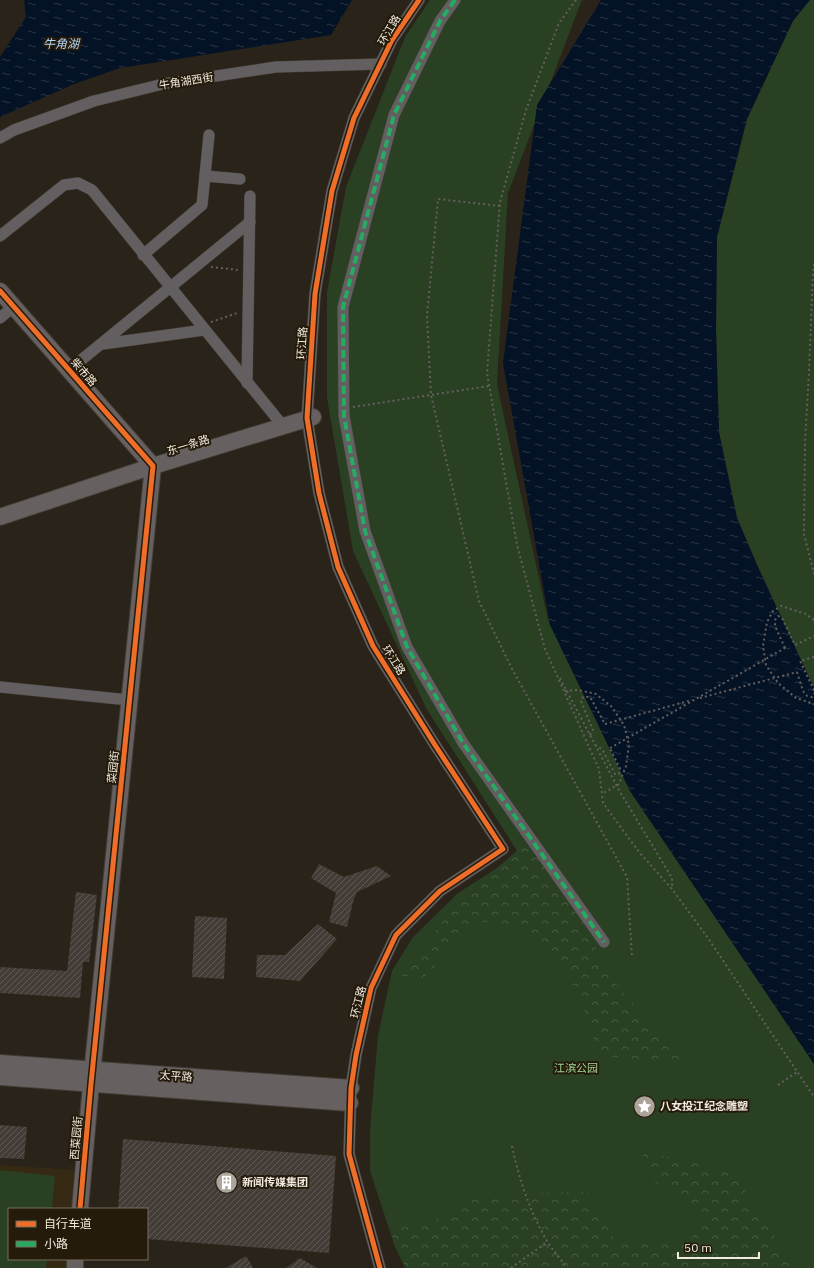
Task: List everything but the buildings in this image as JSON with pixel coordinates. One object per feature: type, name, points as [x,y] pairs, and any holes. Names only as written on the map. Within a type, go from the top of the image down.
[{"type":"street","name":"环江路","points":[[380,1268],[349,1154],[351,1096],[356,1054],[371,988],[396,935],[440,891],[503,850],[435,746],[373,646],[338,568],[319,493],[310,418],[315,294],[332,192],[354,118],[392,40],[419,0]]},
{"type":"street","points":[[455,0],[440,21],[394,115],[343,307],[344,416],[365,531],[407,647],[463,743],[604,942]]},
{"type":"street","name":"牛角湖西街","points":[[0,138],[14,130],[94,101],[162,84],[276,67],[381,64]]},
{"type":"street","points":[[143,255],[202,205],[209,135]]},
{"type":"street","points":[[205,176],[240,179]]},
{"type":"street","points":[[0,236],[64,185],[78,183],[92,190],[282,426]]},
{"type":"street","points":[[247,383],[250,196]]},
{"type":"street","points":[[69,370],[250,222]]},
{"type":"street","name":"柴市路","points":[[0,292],[153,466]]},
{"type":"street","points":[[0,318],[13,307]]},
{"type":"street","points":[[102,344],[202,328]]},
{"type":"street","name":"东一条路","points":[[0,517],[153,466],[310,418]]},
{"type":"street","name":"菜园街","points":[[92,1077],[153,466]]},
{"type":"street","points":[[0,687],[129,700]]},
{"type":"street","name":"太平路","points":[[0,1063],[92,1077]]},
{"type":"street","name":"太平路","points":[[0,1077],[92,1077],[351,1096]]},
{"type":"street","name":"西菜园街","points":[[80,1208],[92,1077]]},
{"type":"path","points":[[576,0],[559,24],[526,110],[500,206],[487,373],[517,545],[545,649],[599,769],[603,803],[639,852],[672,889],[708,938],[814,1097]]},
{"type":"path","points":[[500,206],[438,199],[427,316],[431,395],[479,601],[511,667],[626,877],[632,958]]},
{"type":"path","points":[[814,264],[805,442],[804,511],[804,534],[814,574]]},
{"type":"path","points":[[196,266],[249,271]]},
{"type":"path","points":[[202,328],[248,310]]},
{"type":"path","points":[[344,408],[490,386]]},
{"type":"path","points":[[814,620],[806,614],[781,606],[773,611],[767,622],[763,646],[766,665],[778,683],[796,698],[814,704]]},
{"type":"path","points":[[594,744],[602,749],[615,774],[619,774],[620,769],[610,748],[785,648],[775,626],[774,620],[778,616],[782,618],[794,645],[814,636]]},
{"type":"path","points":[[590,735],[593,730],[581,701],[583,697],[590,697],[605,724],[797,672],[803,691],[807,696],[812,697],[814,690],[800,661],[814,657]]},
{"type":"path","points":[[549,658],[620,792],[672,878],[672,889]]},
{"type":"path","points":[[564,691],[578,690],[596,694],[611,706],[624,725],[629,745],[626,766],[620,784],[602,794]]},
{"type":"path","points":[[778,1085],[797,1072]]},
{"type":"path","points":[[512,1146],[517,1171],[529,1206],[547,1242],[568,1268]]},
{"type":"path","points":[[511,1268],[547,1242]]},
{"type":"shaded area","points":[[0,1165],[78,1170],[75,1208],[8,1208],[8,1260],[72,1260],[71,1268],[0,1268]]},
{"type":"green space","name":"江滨公园","points":[[430,0],[582,0],[508,193],[497,384],[548,620],[630,791],[814,1064],[814,1268],[405,1268],[395,1247],[370,1171],[370,1129],[378,1035],[392,971],[413,937],[458,893],[519,854],[426,708],[353,551],[327,398],[327,292],[346,187],[405,37]]},
{"type":"green space","points":[[810,0],[814,0],[814,688],[737,518],[719,432],[716,329],[717,237],[747,119],[793,20]]},
{"type":"green space","points":[[527,842],[602,942],[590,954],[684,1063],[587,1055],[597,1030],[585,1012],[565,967],[527,928],[479,921],[423,978],[401,976],[458,902]]},
{"type":"green space","points":[[641,1151],[731,1170],[795,1268],[406,1268],[389,1229],[424,1225],[483,1194],[587,1192],[599,1216],[619,1245],[659,1243],[692,1239],[702,1213],[649,1178]]},
{"type":"green space","points":[[0,1170],[55,1176],[52,1208],[8,1208],[8,1260],[47,1260],[46,1268],[0,1268]]},
{"type":"water","name":"牛角湖","points":[[24,0],[352,0],[331,35],[120,68],[74,84],[0,117],[0,57],[26,17]]},
{"type":"water","points":[[601,0],[810,0],[793,21],[747,119],[717,237],[716,329],[719,432],[737,518],[814,688],[814,1064],[630,791],[550,625],[503,363],[537,105]]},
{"type":"marked path","points":[[455,0],[440,21],[394,115],[343,307],[344,416],[365,531],[407,647],[463,743],[604,942]]},
{"type":"cycle path","points":[[380,1268],[349,1154],[351,1088],[356,1055],[371,988],[396,935],[440,891],[503,849],[373,646],[338,567],[319,493],[307,418],[315,294],[332,191],[354,118],[392,40],[419,0]]},
{"type":"cycle path","points":[[0,291],[153,466],[91,1084],[80,1208]]},
{"type":"place","name":"八女投江纪念雕塑","points":[[645,1106]]},
{"type":"place","name":"新闻传媒集团","points":[[227,1182]]}]
